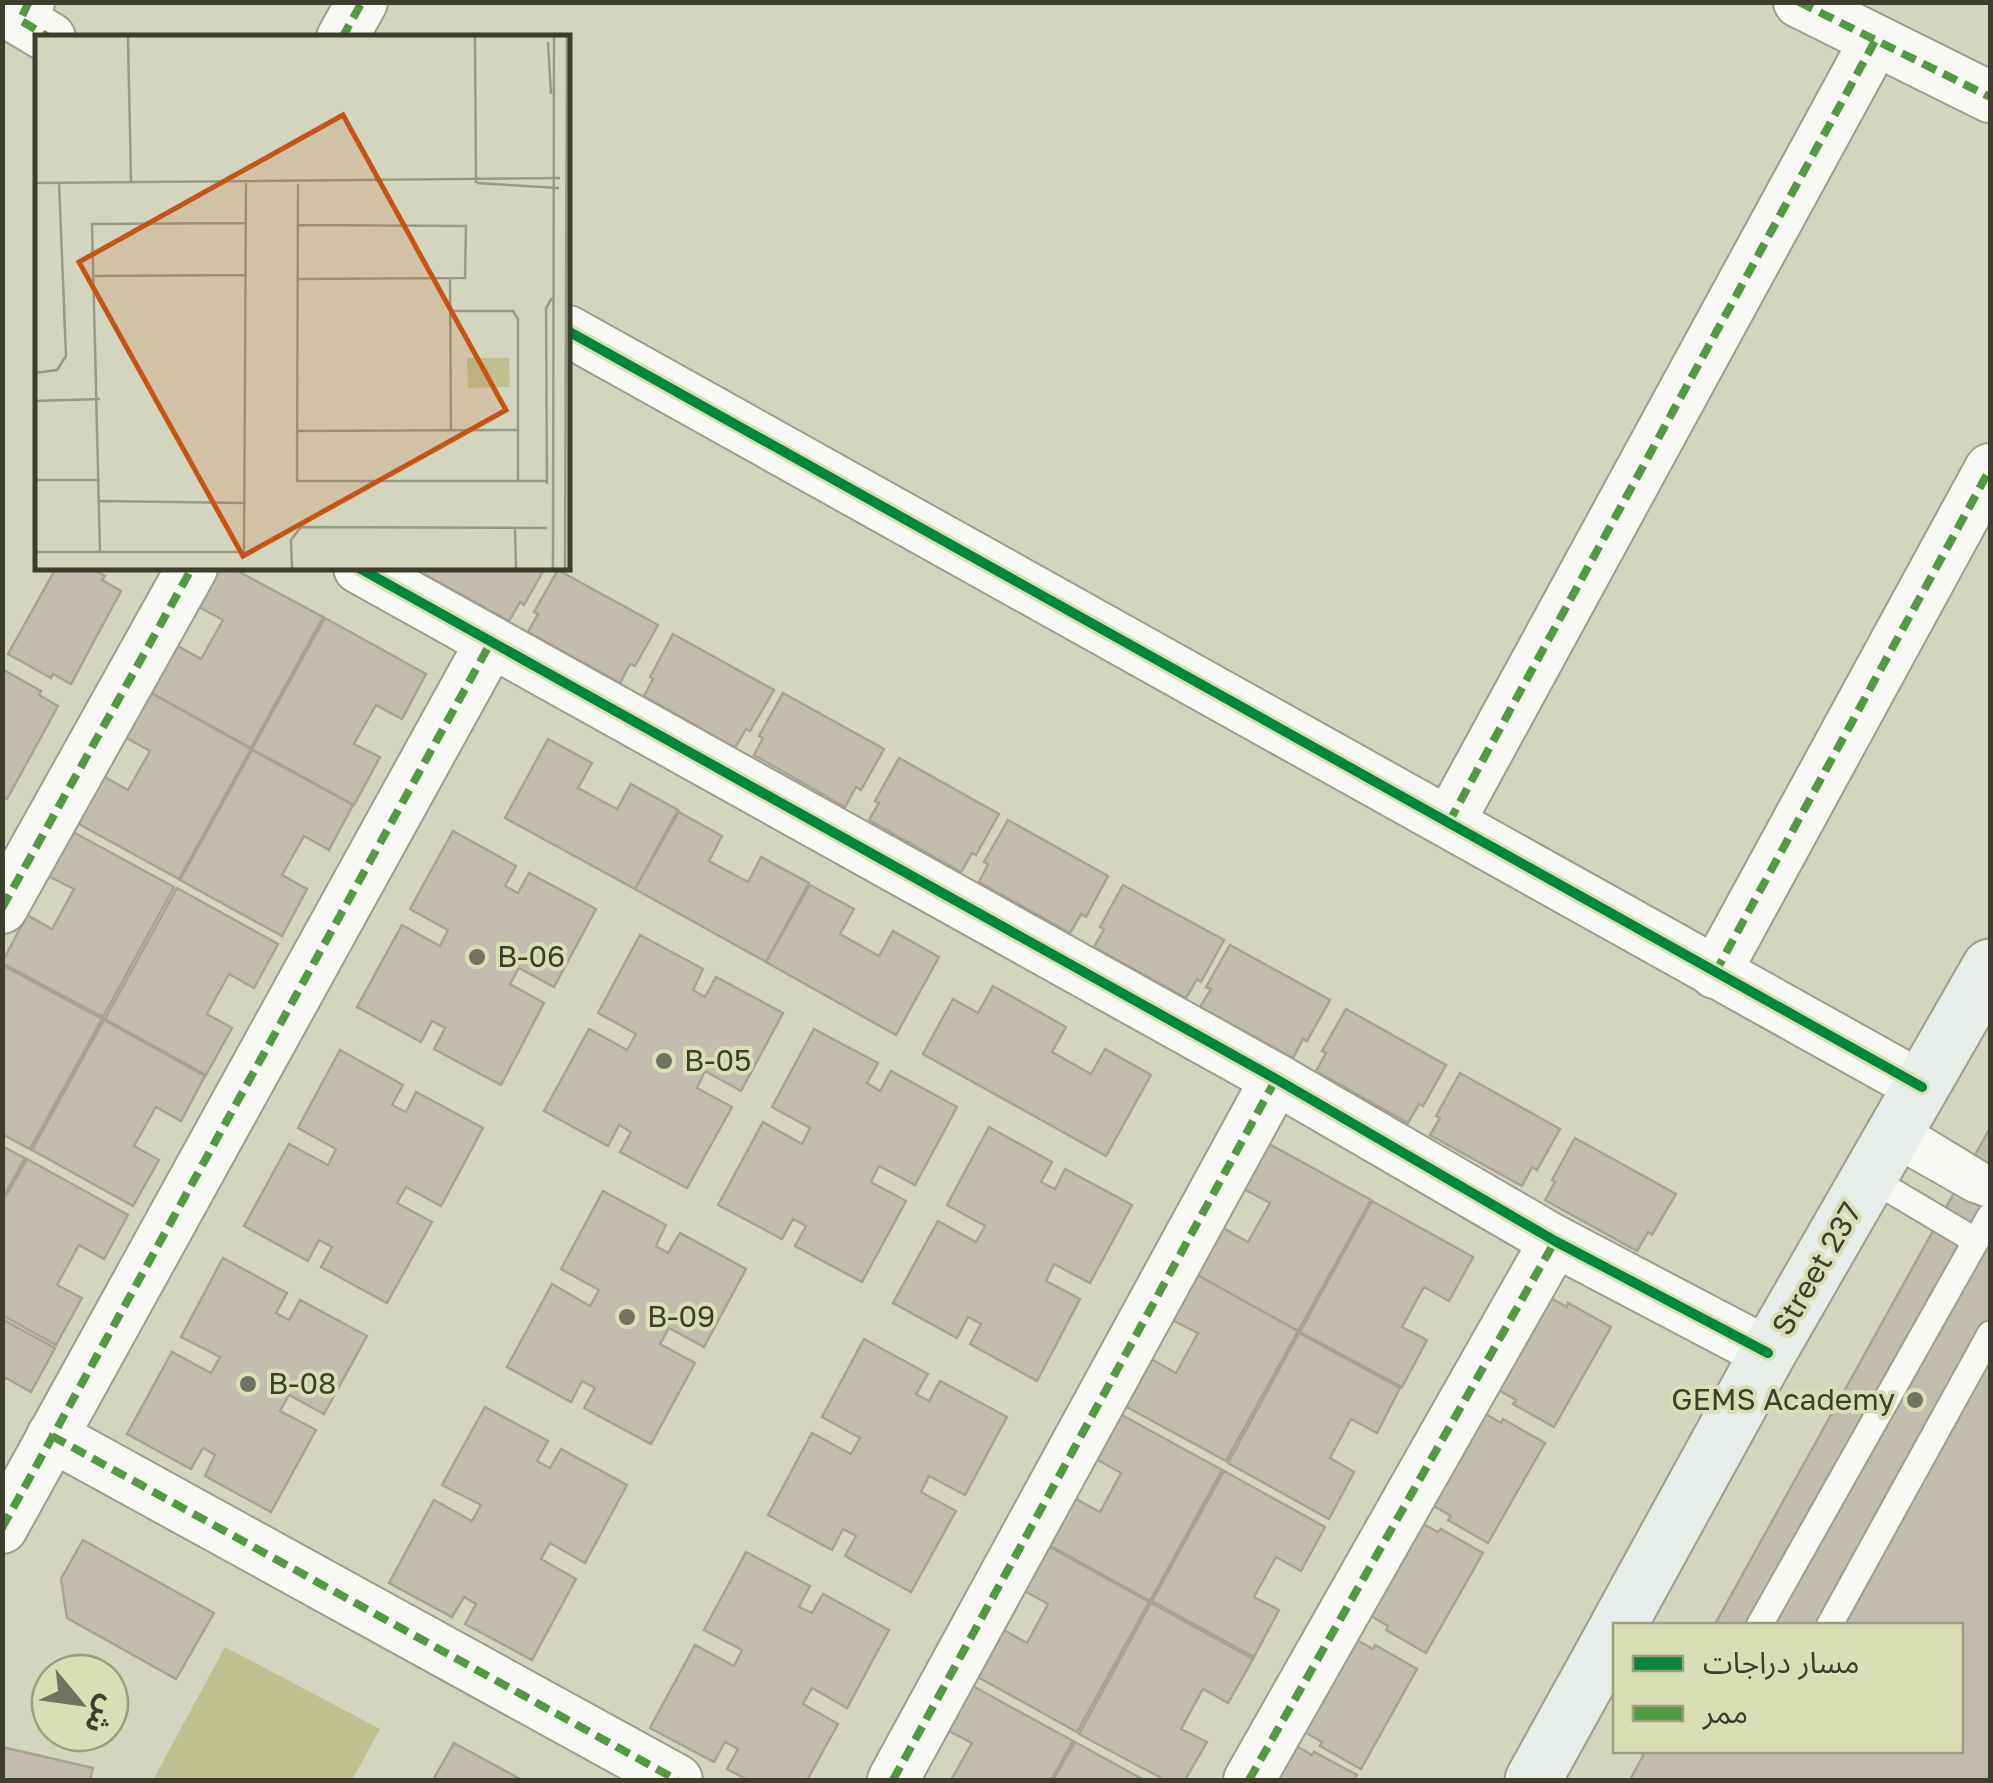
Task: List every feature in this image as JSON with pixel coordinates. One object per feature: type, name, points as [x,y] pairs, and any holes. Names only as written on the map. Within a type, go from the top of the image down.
[{"type":"street","points":[[29,2],[20,20],[45,35]]},
{"type":"street","points":[[344,35],[362,2]]},
{"type":"street","points":[[1798,2],[1990,97]]},
{"type":"street","points":[[1449,822],[1875,41]]},
{"type":"street","points":[[570,332],[1715,972],[1896,1133]]},
{"type":"street","points":[[1715,972],[1990,469]]},
{"type":"street","points":[[2,908],[191,570]]},
{"type":"street","points":[[363,570],[1276,1079],[1555,1240],[1768,1353]]},
{"type":"street","points":[[2,1528],[491,642]]},
{"type":"street","name":"Street 237","points":[[1620,1623],[1768,1353],[1990,967]]},
{"type":"street","points":[[893,1780],[1276,1079]]},
{"type":"street","points":[[1249,1780],[1555,1240]]},
{"type":"street","points":[[52,1436],[673,1780]]},
{"type":"street","name":"Street 237","points":[[1533,1780],[1588,1697],[1613,1638]]},
{"type":"lane","points":[[1896,1133],[1990,1180]]},
{"type":"lane","points":[[1896,1133],[1973,1189],[1990,1194]]},
{"type":"lane","points":[[1896,1133],[1976,1241]]},
{"type":"lane","points":[[1761,1623],[1990,1216]]},
{"type":"lane","points":[[1831,1623],[1990,1334]]},
{"type":"green space","points":[[225,1647],[380,1729],[352,1780],[153,1780]]},
{"type":"building","points":[[55,570],[94,570],[121,591],[71,684],[53,674],[51,678],[8,654]]},
{"type":"building","points":[[217,570],[236,570],[323,617],[251,748],[150,692],[176,645],[201,659],[223,620],[197,606]]},
{"type":"building","points":[[417,570],[544,570],[524,605],[520,602],[509,621]]},
{"type":"building","points":[[558,570],[658,625],[635,666],[630,664],[620,683],[528,632],[538,614],[534,612]]},
{"type":"building","points":[[325,618],[426,674],[402,719],[376,705],[354,744],[380,757],[354,805],[252,749]]},
{"type":"building","points":[[673,634],[774,690],[735,748],[644,696]]},
{"type":"building","points":[[2,669],[41,691],[39,695],[58,706],[7,799],[2,796]]},
{"type":"building","points":[[149,692],[251,749],[179,879],[77,823],[103,776],[128,790],[150,751],[125,737]]},
{"type":"building","points":[[783,693],[884,749],[861,790],[856,787],[845,807],[754,755],[763,738],[759,736]]},
{"type":"building","points":[[548,739],[592,763],[578,788],[617,809],[631,784],[678,810],[635,889],[505,818]]},
{"type":"building","points":[[252,750],[353,805],[329,850],[304,836],[282,875],[307,889],[282,936],[180,880]]},
{"type":"building","points":[[899,758],[999,814],[976,855],[972,853],[961,872],[869,820]]},
{"type":"building","points":[[679,812],[722,836],[709,861],[748,882],[761,857],[809,883],[766,962],[635,889]]},
{"type":"building","points":[[1008,820],[1108,876],[1086,917],[1081,914],[1070,933],[979,882],[988,864],[984,862]]},
{"type":"building","name":"B-06","points":[[453,831],[516,866],[505,886],[518,893],[529,873],[596,909],[554,987],[519,968],[510,984],[544,1003],[501,1085],[434,1049],[445,1028],[432,1021],[421,1042],[357,1007],[402,925],[440,946],[448,930],[410,909]]},
{"type":"building","points":[[73,832],[174,887],[103,1017],[2,963],[27,915],[52,929],[74,889],[48,876]]},
{"type":"building","points":[[810,885],[854,909],[840,934],[879,956],[893,931],[939,957],[896,1035],[766,962]]},
{"type":"building","points":[[1123,885],[1224,940],[1201,982],[1197,979],[1186,998],[1094,947],[1104,929],[1100,927]]},
{"type":"building","points":[[177,888],[278,944],[254,988],[229,974],[207,1014],[232,1028],[206,1075],[105,1019]]},
{"type":"building","name":"B-05","points":[[640,935],[703,969],[693,990],[705,997],[716,977],[783,1013],[741,1091],[705,1071],[697,1088],[732,1107],[687,1188],[620,1152],[631,1132],[619,1125],[608,1146],[544,1111],[589,1029],[627,1050],[636,1034],[598,1013]]},
{"type":"building","points":[[1230,945],[1330,1000],[1293,1058],[1200,1007],[1211,989],[1206,987]]},
{"type":"building","points":[[2,965],[102,1019],[30,1149],[2,1134]]},
{"type":"building","points":[[993,986],[1066,1027],[1052,1052],[1091,1074],[1105,1049],[1151,1075],[1106,1156],[923,1054],[953,999],[978,1013]]},
{"type":"building","points":[[1346,1009],[1446,1065],[1423,1106],[1419,1104],[1408,1123],[1316,1071],[1326,1053],[1322,1051]]},
{"type":"building","points":[[104,1020],[205,1076],[181,1121],[156,1107],[134,1146],[159,1160],[133,1206],[32,1150]]},
{"type":"building","points":[[814,1029],[878,1063],[867,1083],[880,1091],[891,1071],[957,1107],[915,1185],[879,1166],[871,1182],[906,1201],[862,1282],[795,1246],[806,1226],[793,1219],[782,1239],[718,1205],[763,1122],[802,1144],[810,1128],[772,1107]]},
{"type":"building","points":[[340,1050],[403,1085],[392,1105],[406,1112],[416,1092],[483,1128],[441,1206],[406,1187],[397,1203],[432,1222],[387,1303],[321,1267],[332,1247],[319,1240],[308,1261],[244,1226],[289,1144],[328,1165],[336,1149],[298,1128]]},
{"type":"building","points":[[1460,1073],[1560,1129],[1537,1170],[1532,1167],[1522,1186],[1430,1135]]},
{"type":"building","points":[[989,1127],[1052,1162],[1041,1182],[1055,1189],[1065,1169],[1132,1205],[1090,1283],[1054,1264],[1046,1281],[1080,1299],[1037,1381],[970,1344],[981,1324],[968,1317],[957,1338],[893,1303],[938,1221],[976,1242],[985,1226],[947,1205]]},
{"type":"building","name":"GEMS Academy","points":[[1990,1128],[1990,1780],[1630,1780],[1644,1753],[1963,1753],[1963,1623],[1716,1623]]},
{"type":"building","points":[[1575,1138],[1676,1194],[1652,1235],[1648,1232],[1637,1251],[1545,1200]]},
{"type":"building","points":[[1269,1144],[1371,1200],[1298,1331],[1197,1275],[1223,1228],[1248,1242],[1270,1203],[1244,1189]]},
{"type":"building","points":[[2,1146],[25,1158],[2,1200]]},
{"type":"building","points":[[27,1159],[128,1215],[104,1259],[79,1245],[57,1285],[82,1298],[56,1345],[2,1315],[2,1203]]},
{"type":"building","name":"B-09","points":[[603,1191],[666,1225],[656,1246],[668,1253],[680,1233],[746,1269],[704,1347],[669,1328],[660,1344],[695,1363],[651,1444],[584,1408],[595,1388],[582,1381],[571,1402],[507,1367],[552,1284],[590,1306],[599,1290],[561,1269]]},
{"type":"building","points":[[1372,1201],[1473,1257],[1449,1301],[1424,1287],[1402,1327],[1427,1340],[1402,1387],[1300,1332]]},
{"type":"building","name":"B-08","points":[[223,1258],[287,1293],[276,1313],[289,1320],[300,1300],[367,1336],[324,1414],[289,1395],[280,1411],[316,1430],[271,1512],[205,1476],[215,1455],[203,1448],[191,1469],[127,1434],[172,1352],[211,1373],[220,1357],[181,1337]]},
{"type":"building","points":[[1197,1275],[1298,1331],[1226,1461],[1125,1406],[1151,1359],[1176,1373],[1198,1333],[1172,1320]]},
{"type":"building","points":[[1549,1297],[1611,1327],[1554,1427],[1513,1404],[1516,1400],[1497,1389]]},
{"type":"building","points":[[2,1319],[55,1348],[31,1392],[6,1378],[2,1383]]},
{"type":"building","points":[[1299,1333],[1400,1388],[1377,1433],[1351,1419],[1330,1458],[1354,1472],[1329,1519],[1228,1463]]},
{"type":"building","points":[[864,1339],[928,1374],[916,1394],[929,1401],[940,1381],[1007,1417],[965,1495],[929,1476],[921,1492],[956,1511],[911,1592],[845,1556],[856,1536],[843,1529],[832,1550],[768,1515],[812,1433],[851,1454],[860,1438],[822,1417]]},
{"type":"building","points":[[485,1407],[548,1441],[537,1461],[550,1468],[561,1449],[627,1485],[585,1563],[550,1543],[541,1559],[576,1579],[532,1660],[465,1624],[476,1604],[464,1597],[452,1617],[389,1583],[434,1500],[472,1521],[481,1505],[442,1485]]},
{"type":"building","points":[[1484,1413],[1501,1423],[1503,1419],[1545,1443],[1488,1543],[1448,1520],[1451,1516],[1432,1505]]},
{"type":"building","points":[[1120,1414],[1222,1470],[1150,1601],[1049,1545],[1074,1498],[1100,1512],[1121,1473],[1096,1459]]},
{"type":"building","points":[[1224,1471],[1325,1527],[1301,1571],[1276,1557],[1254,1597],[1279,1610],[1254,1657],[1152,1601]]},
{"type":"building","points":[[1421,1523],[1438,1532],[1441,1529],[1483,1553],[1426,1653],[1386,1630],[1388,1626],[1369,1615]]},
{"type":"building","points":[[83,1540],[214,1613],[176,1679],[67,1618],[61,1579]]},
{"type":"building","points":[[1048,1546],[1149,1602],[1077,1732],[976,1676],[1002,1629],[1027,1643],[1048,1604],[1023,1590]]},
{"type":"building","points":[[746,1552],[810,1586],[799,1607],[812,1613],[823,1594],[889,1630],[847,1708],[812,1688],[803,1704],[838,1724],[807,1780],[748,1780],[727,1769],[738,1749],[725,1742],[714,1762],[650,1728],[695,1645],[734,1666],[742,1650],[704,1630]]},
{"type":"building","points":[[1151,1603],[1253,1659],[1228,1703],[1203,1689],[1181,1729],[1207,1742],[1185,1780],[1165,1780],[1079,1734]]},
{"type":"building","points":[[1355,1639],[1373,1649],[1375,1645],[1417,1669],[1361,1769],[1320,1746],[1322,1742],[1303,1731]]},
{"type":"building","points":[[971,1685],[1073,1741],[1051,1780],[951,1780],[972,1743],[947,1730]]},
{"type":"building","points":[[1075,1742],[1144,1780],[1053,1780]]},
{"type":"building","points":[[454,1743],[522,1780],[433,1780]]},
{"type":"building","points":[[1295,1745],[1357,1775],[1354,1780],[1275,1780]]},
{"type":"building","points":[[2,1747],[93,1768],[90,1780],[2,1780]]},
{"type":"marked path","points":[[29,2],[20,20],[45,35]]},
{"type":"marked path","points":[[344,35],[362,2]]},
{"type":"marked path","points":[[1799,2],[1990,97]]},
{"type":"marked path","points":[[1449,822],[1875,41]]},
{"type":"marked path","points":[[1715,973],[1990,469]]},
{"type":"marked path","points":[[2,908],[191,570]]},
{"type":"marked path","points":[[2,1528],[491,642]]},
{"type":"marked path","points":[[893,1780],[1276,1079]]},
{"type":"marked path","points":[[1249,1780],[1555,1241]]},
{"type":"marked path","points":[[52,1436],[677,1780]]},
{"type":"cycle path","points":[[570,332],[1922,1087]]},
{"type":"cycle path","points":[[363,570],[1276,1079],[1555,1241],[1768,1353]]},
{"type":"place","name":"B-06","points":[[477,957]]},
{"type":"place","name":"B-05","points":[[664,1061]]},
{"type":"place","name":"B-09","points":[[627,1317]]},
{"type":"place","name":"B-08","points":[[248,1384]]},
{"type":"place","name":"GEMS Academy","points":[[1915,1400]]}]
